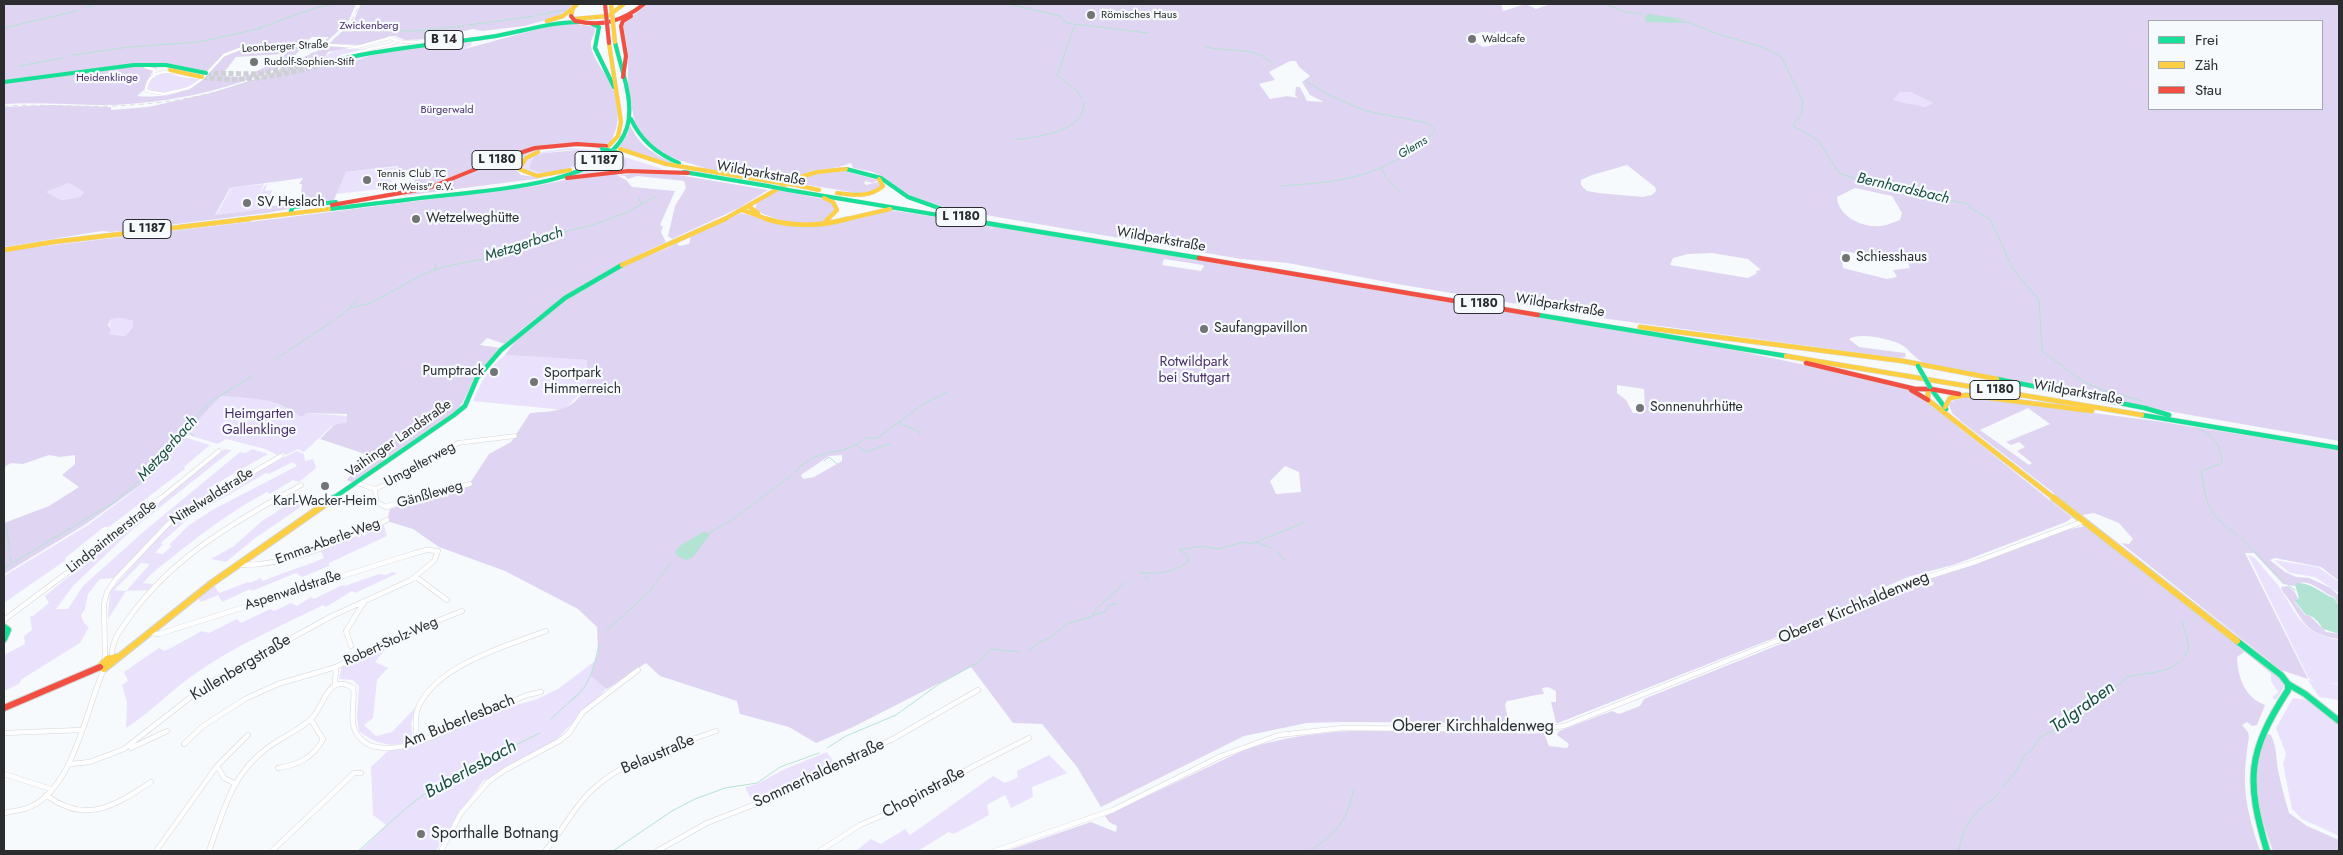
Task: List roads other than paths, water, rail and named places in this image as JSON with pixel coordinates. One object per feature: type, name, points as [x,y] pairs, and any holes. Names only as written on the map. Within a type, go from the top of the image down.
[{"type":"main road","points":[[605,4],[612,42],[618,96]]},
{"type":"main road","points":[[611,4],[612,42],[622,80]]},
{"type":"main road","name":"B 14","points":[[575,6],[558,18],[514,30],[365,50],[341,58],[399,46],[493,36],[564,20],[601,17],[618,11],[624,4]]},
{"type":"main road","name":"L 1187","points":[[644,4],[638,7],[622,23],[626,56],[622,80],[628,113],[635,132],[646,146],[691,171]]},
{"type":"main road","points":[[493,36],[575,20],[575,6]]},
{"type":"main road","name":"L 1187","points":[[575,20],[592,24],[613,22],[630,16]]},
{"type":"main road","points":[[592,24],[600,28],[596,37],[597,52],[618,96]]},
{"type":"main road","points":[[134,64],[166,65],[204,75],[144,67],[99,70],[4,83],[134,64]]},
{"type":"main road","name":"L 1187","points":[[292,209],[530,181],[570,170],[596,158],[616,139],[621,122],[618,96]]},
{"type":"main road","name":"L 1187","points":[[4,249],[543,183],[579,170],[610,152],[624,136],[628,125],[628,113]]},
{"type":"main road","name":"L 1180","points":[[332,205],[429,188],[504,157],[536,148],[570,144],[604,147],[691,171]]},
{"type":"main road","name":"L 1180","points":[[570,170],[533,176],[522,173],[518,167],[526,157],[544,150],[604,147]]},
{"type":"main road","name":"Vaihinger Landstraße","points":[[102,668],[105,660],[115,656],[149,633],[238,565],[460,410],[468,400],[477,378],[501,350],[556,304],[625,263],[742,210],[781,186],[804,175],[826,170],[846,170],[877,177]]},
{"type":"main road","name":"L 1180","points":[[543,183],[619,172],[691,171]]},
{"type":"main road","name":"Wildparkstraße","points":[[691,171],[774,182],[1722,345],[2339,448]]},
{"type":"main road","name":"Wildparkstraße","points":[[691,171],[788,190],[1221,259]]},
{"type":"main road","points":[[837,193],[863,195],[877,192],[883,186],[877,177]]},
{"type":"main road","name":"L 1180","points":[[877,177],[908,197],[950,212]]},
{"type":"main road","name":"L 1180","points":[[812,193],[831,201],[837,208],[830,219],[814,226]]},
{"type":"main road","name":"L 1187","points":[[4,249],[346,202]]},
{"type":"main road","name":"L 1180","points":[[748,206],[761,215]]},
{"type":"main road","name":"L 1180","points":[[742,210],[794,225],[814,226],[867,211],[905,208]]},
{"type":"main road","name":"Wildparkstraße","points":[[1236,262],[2339,443]]},
{"type":"main road","points":[[1640,327],[1917,365],[2145,408],[2169,415]]},
{"type":"main road","points":[[1722,345],[1915,389],[1930,388],[1966,395],[2268,436]]},
{"type":"main road","points":[[1917,365],[1930,388],[1956,421]]},
{"type":"main road","points":[[1902,386],[1928,400],[1956,421],[2281,675],[2288,684],[2305,694],[2339,721]]},
{"type":"main road","points":[[1928,400],[1930,388]]},
{"type":"main road","points":[[1945,407],[1950,398],[1966,395]]},
{"type":"main road","points":[[4,627],[8,630],[4,639]]},
{"type":"main road","name":"Vaihinger Landstraße","points":[[102,668],[112,664],[115,656]]},
{"type":"main road","points":[[4,708],[102,668]]},
{"type":"main road","points":[[2267,851],[2251,800],[2252,765],[2260,730],[2288,690],[2288,684]]},
{"type":"street","name":"Leonberger Straße","points":[[153,76],[146,85],[146,91],[156,94],[170,94],[194,86],[224,55],[244,47],[318,44],[357,46],[374,44],[390,38],[404,42],[419,42]]},
{"type":"street","name":"Leonberger Straße","points":[[365,50],[392,44],[397,40]]},
{"type":"street","points":[[144,67],[155,70],[153,76]]},
{"type":"street","points":[[153,76],[164,71],[177,71]]},
{"type":"street","name":"Umgelterweg","points":[[357,483],[375,489],[396,480],[458,443],[515,436]]},
{"type":"street","name":"Lindpaintnerstraße","points":[[4,620],[99,549],[219,451]]},
{"type":"street","name":"Nittelwaldstraße","points":[[105,660],[109,648],[104,604],[107,592],[116,579],[172,520],[281,456]]},
{"type":"street","name":"Gänßleweg","points":[[375,489],[376,502],[386,507],[429,493],[470,484]]},
{"type":"street","points":[[115,656],[109,648],[128,619],[154,586],[202,544],[301,485]]},
{"type":"street","name":"Emma-Aberle-Weg","points":[[238,565],[249,566],[298,555],[387,520]]},
{"type":"street","name":"Oberer Kirchhaldenweg","points":[[995,851],[1113,810],[1221,756],[1247,745],[1279,736],[1343,728],[1530,730],[1564,726],[1659,690],[1862,607],[1902,585],[1978,561],[2084,521]]},
{"type":"street","name":"Aspenwaldstraße","points":[[149,633],[159,634],[412,554],[427,550],[438,551]]},
{"type":"street","name":"Kullenbergstraße","points":[[70,764],[81,764],[102,759],[124,750],[198,691],[218,678],[337,613],[416,577],[433,562],[438,556],[438,551]]},
{"type":"street","points":[[416,577],[447,600]]},
{"type":"street","points":[[351,646],[346,631],[364,602]]},
{"type":"street","name":"Robert-Stolz-Weg","points":[[336,685],[336,667],[377,646],[462,611]]},
{"type":"street","points":[[418,742],[415,724],[418,707],[426,693],[436,682],[458,667],[546,631]]},
{"type":"street","points":[[184,744],[203,726],[245,699],[278,684],[336,667]]},
{"type":"street","name":"Vaihinger Landstraße","points":[[4,813],[28,807],[46,795],[70,764],[102,668]]},
{"type":"street","points":[[441,851],[461,813],[488,782],[505,770],[559,741],[569,733],[583,712],[638,670]]},
{"type":"street","name":"Am Buberlesbach","points":[[336,685],[347,684],[352,688],[356,733],[362,740],[372,746],[388,748],[418,742],[527,695],[542,692]]},
{"type":"street","points":[[209,851],[224,805],[234,783],[255,758],[269,746],[311,720],[319,711],[330,689],[336,685]]},
{"type":"street","name":"Sommerhaldenstraße","points":[[657,851],[707,823],[774,798],[839,763],[891,740],[933,718],[978,690]]},
{"type":"street","points":[[278,768],[294,766],[305,761],[318,750],[323,739],[311,720]]},
{"type":"street","points":[[4,733],[82,730]]},
{"type":"street","points":[[124,750],[167,731]]},
{"type":"street","name":"Belaustraße","points":[[545,851],[566,828],[581,802],[597,786],[628,766],[716,731]]},
{"type":"street","points":[[156,851],[217,766],[248,735]]},
{"type":"street","name":"Chopinstraße","points":[[820,851],[860,825],[900,808],[1029,738]]},
{"type":"street","points":[[217,766],[224,778],[234,783]]},
{"type":"street","points":[[272,851],[354,773],[362,773]]},
{"type":"street","points":[[4,774],[51,789]]},
{"type":"street","points":[[46,795],[69,810],[86,810],[120,801],[151,782]]},
{"type":"waterway","points":[[87,7],[98,4]]},
{"type":"waterway","points":[[259,28],[307,11],[335,4]]},
{"type":"waterway","name":"Glems","points":[[1008,4],[1060,16],[1066,23],[1072,24]]},
{"type":"waterway","name":"Bernhardsbach","points":[[1605,4],[1625,12],[1642,14]]},
{"type":"waterway","points":[[538,15],[564,10]]},
{"type":"waterway","points":[[4,28],[76,11]]},
{"type":"waterway","name":"Bernhardsbach","points":[[1646,14],[1680,19],[1718,34],[1762,47],[1781,56],[1803,101],[1801,114],[1793,126],[1818,140],[1839,173],[1864,182],[1968,204],[1972,209],[1990,219],[2013,269],[2039,300],[2042,351],[2084,382],[2105,391],[2142,401]]},
{"type":"waterway","points":[[468,25],[535,16]]},
{"type":"waterway","name":"Glems","points":[[1074,24],[1148,33]]},
{"type":"waterway","points":[[1075,25],[1057,75],[1077,91],[1082,98]]},
{"type":"waterway","points":[[370,30],[415,31],[464,26]]},
{"type":"waterway","name":"Heidenklinge","points":[[73,55],[129,47],[199,42],[262,28]]},
{"type":"waterway","name":"Glems","points":[[1206,47],[1258,54],[1273,64]]},
{"type":"waterway","name":"Heidenklinge","points":[[19,66],[63,58]]},
{"type":"waterway","name":"Glems","points":[[1282,186],[1346,179],[1375,170],[1390,164],[1418,147],[1435,130],[1430,124],[1423,122],[1366,111],[1329,95],[1306,81]]},
{"type":"waterway","points":[[1015,140],[1047,134],[1069,127],[1082,112],[1084,102]]},
{"type":"waterway","points":[[1381,168],[1386,177]]},
{"type":"waterway","points":[[1388,179],[1399,191]]},
{"type":"waterway","name":"Metzgerbach","points":[[337,318],[350,308],[371,303],[422,275],[443,267],[498,256],[529,240],[593,225],[630,211],[656,196]]},
{"type":"waterway","name":"Metzgerbach","points":[[639,198],[641,204]]},
{"type":"waterway","name":"Metzgerbach","points":[[435,270],[436,263]]},
{"type":"waterway","name":"Metzgerbach","points":[[350,307],[357,300]]},
{"type":"waterway","name":"Metzgerbach","points":[[276,359],[333,321]]},
{"type":"waterway","name":"Metzgerbach","points":[[4,568],[116,501],[150,472],[179,434],[210,402],[254,375]]},
{"type":"waterway","name":"Buberlesbach","points":[[795,472],[804,463],[822,454],[848,448],[865,438],[877,438],[925,403],[947,392]]},
{"type":"waterway","points":[[900,423],[920,432],[919,434]]},
{"type":"waterway","name":"Bernhardsbach","points":[[2197,428],[2216,441],[2222,463],[2201,471],[2207,501],[2220,521],[2237,535]]},
{"type":"waterway","points":[[181,433],[190,433],[194,436]]},
{"type":"waterway","points":[[857,446],[866,452],[889,444],[890,446]]},
{"type":"waterway","points":[[824,461],[829,457],[837,464]]},
{"type":"waterway","name":"Buberlesbach","points":[[709,533],[732,520],[792,475]]},
{"type":"waterway","points":[[1139,572],[1165,572],[1182,566],[1188,562],[1188,556],[1179,550],[1203,546],[1218,549],[1244,542],[1251,544],[1305,522]]},
{"type":"waterway","points":[[6,525],[10,551]]},
{"type":"waterway","name":"Bernhardsbach","points":[[2241,538],[2285,583]]},
{"type":"waterway","points":[[1256,542],[1272,548]]},
{"type":"waterway","points":[[1278,552],[1285,561]]},
{"type":"waterway","points":[[10,555],[11,562]]},
{"type":"waterway","name":"Buberlesbach","points":[[606,631],[648,593],[671,563]]},
{"type":"waterway","points":[[1143,573],[1148,580]]},
{"type":"waterway","points":[[1028,651],[1038,643],[1050,638],[1068,623],[1091,617],[1098,607],[1126,582]]},
{"type":"waterway","name":"Bernhardsbach","points":[[2288,585],[2295,590]]},
{"type":"waterway","points":[[1093,615],[1105,612],[1108,606],[1118,603]]},
{"type":"waterway","name":"Talgraben","points":[[2182,621],[2185,632]]},
{"type":"waterway","name":"Talgraben","points":[[2185,656],[2189,648],[2186,635]]},
{"type":"waterway","name":"Buberlesbach","points":[[572,700],[587,682],[599,645]]},
{"type":"waterway","points":[[827,748],[846,736],[896,715],[939,684],[979,662],[991,649],[1019,652]]},
{"type":"waterway","name":"Talgraben","points":[[2003,787],[2016,771],[2024,755],[2031,751],[2040,737],[2064,725],[2084,705],[2123,682],[2126,677],[2170,668],[2183,659]]},
{"type":"waterway","name":"Buberlesbach","points":[[551,719],[576,696]]},
{"type":"waterway","name":"Buberlesbach","points":[[358,851],[410,805],[441,782],[540,733]]},
{"type":"waterway","points":[[613,851],[672,811],[695,799],[725,788],[757,783],[780,767],[819,753]]},
{"type":"waterway","points":[[1309,851],[1327,838],[1339,826],[1348,810],[1354,789]]},
{"type":"waterway","name":"Talgraben","points":[[1959,851],[1964,832],[1970,820],[1999,793]]},
{"type":"tunnel","points":[[202,77],[238,79],[273,76],[342,59]]},
{"type":"tunnel","points":[[206,73],[259,74],[311,64]]},
{"type":"railway","points":[[4,106],[136,105],[212,93],[261,78],[307,56],[339,35],[351,21],[359,4]]},
{"type":"place","name":"Römisches Haus","points":[[1091,15]]},
{"type":"place","name":"Waldcafe","points":[[1472,39]]},
{"type":"place","name":"Rudolf-Sophien-Stift","points":[[254,62]]},
{"type":"place","name":"Tennis Club TC \"Rot Weiss\" e.V.","points":[[367,180]]},
{"type":"place","name":"SV Heslach","points":[[247,203]]},
{"type":"place","name":"Wetzelweghütte","points":[[416,219]]},
{"type":"place","name":"Schiesshaus","points":[[1846,258]]},
{"type":"place","name":"Saufangpavillon","points":[[1204,329]]},
{"type":"place","name":"Pumptrack","points":[[494,372]]},
{"type":"place","name":"Sportpark Himmerreich","points":[[534,382]]},
{"type":"place","name":"Sonnenuhrhütte","points":[[1640,408]]},
{"type":"place","name":"Karl-Wacker-Heim","points":[[325,486]]},
{"type":"place","name":"Sporthalle Botnang","points":[[421,834]]},
{"type":"park label","name":"Zwickenberg","points":[[369,26]]},
{"type":"park label","name":"Bürgerwald","points":[[447,110]]},
{"type":"park label","name":"Rotwildpark bei Stuttgart","points":[[1194,372]]},
{"type":"park label","name":"Heimgarten Gallenklinge","points":[[259,424]]}]
